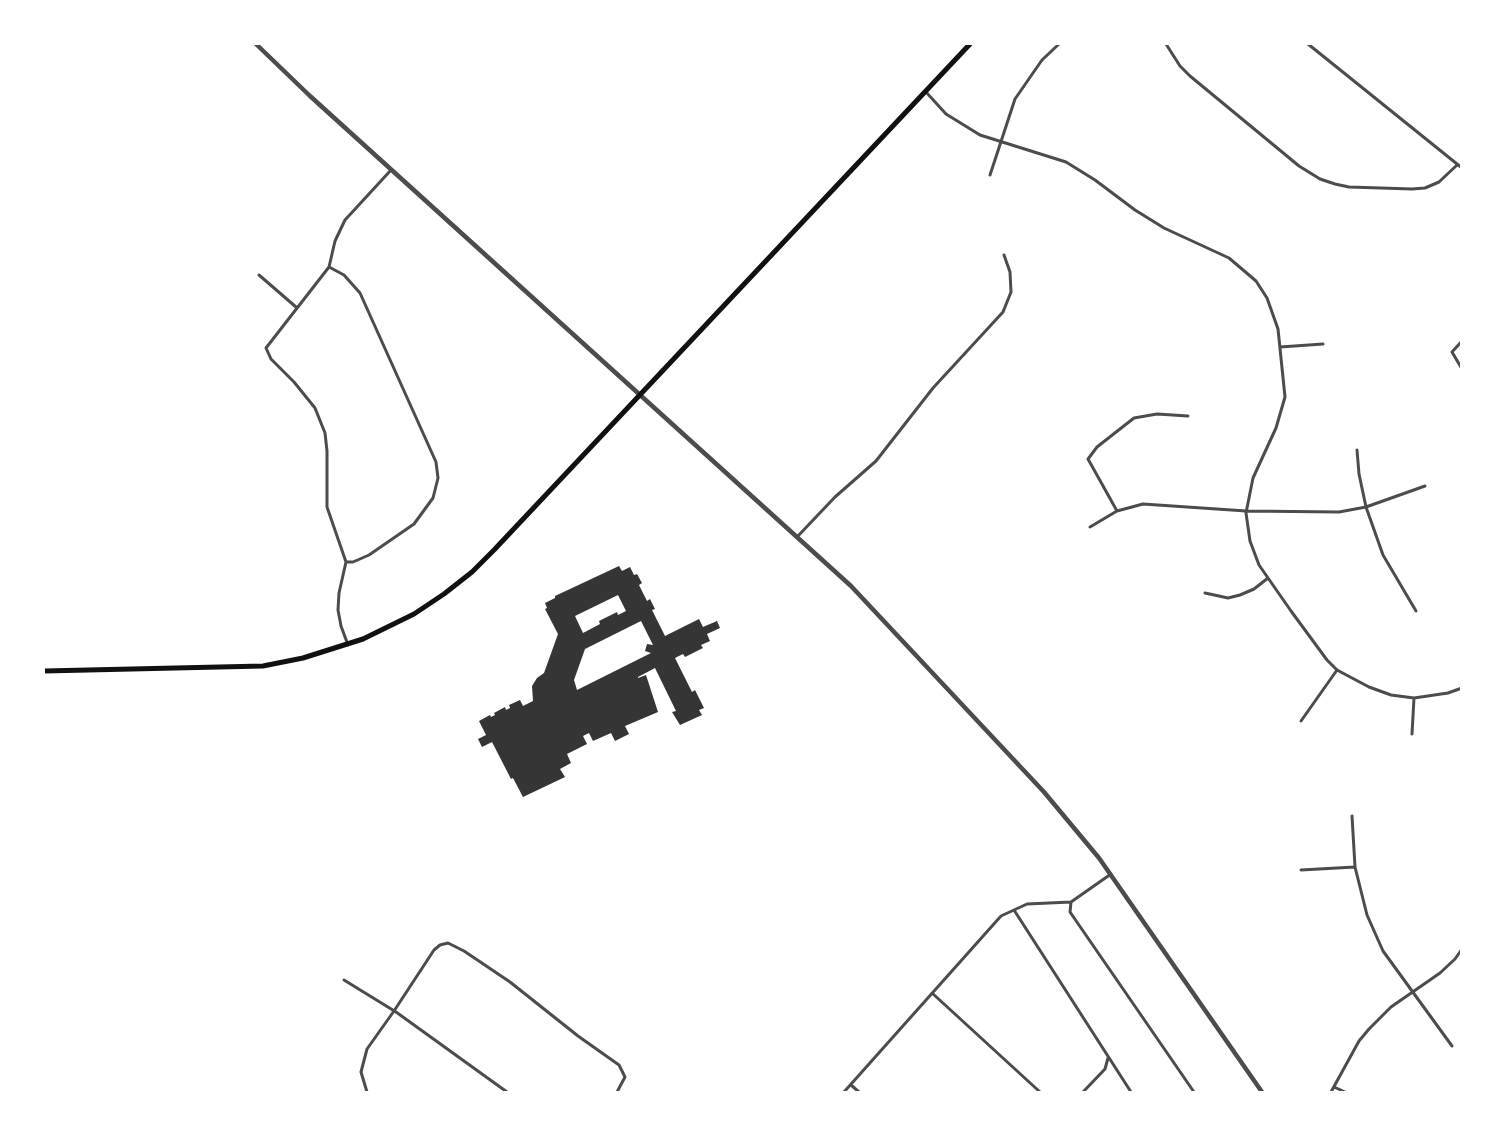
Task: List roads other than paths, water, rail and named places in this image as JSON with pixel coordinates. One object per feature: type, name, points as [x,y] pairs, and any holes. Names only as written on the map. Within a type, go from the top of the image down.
[{"type":"main road","points":[[44,671],[263,666],[303,658],[348,645],[414,614],[444,594],[472,572],[970,44]]},
{"type":"street","points":[[256,44],[391,170],[851,586],[1044,792],[1111,874],[1262,1092]]},
{"type":"street","points":[[990,175],[1015,99],[1042,60],[1059,44]]},
{"type":"street","points":[[1166,44],[1190,76],[1299,166],[1320,179],[1349,187],[1418,189],[1439,182],[1457,165]]},
{"type":"street","points":[[1308,44],[1461,168]]},
{"type":"street","points":[[925,92],[946,114],[980,135],[1066,162],[1164,228],[1229,258],[1256,281],[1274,313],[1285,397],[1276,428],[1253,478],[1246,511],[1250,541],[1259,565],[1315,644],[1337,670],[1369,687],[1391,695],[1413,698],[1448,693],[1461,688]]},
{"type":"street","points":[[348,645],[338,610],[339,592],[346,562],[327,507],[327,451],[321,421],[306,395],[267,353],[268,343],[329,267],[335,241],[345,220],[391,170]]},
{"type":"street","points":[[797,537],[835,497],[876,462],[933,388],[1004,312],[1011,292],[1010,272],[1004,255]]},
{"type":"street","points":[[329,267],[344,275],[360,293],[436,462],[438,478],[433,498],[414,524],[369,555],[346,562]]},
{"type":"street","points":[[259,275],[297,307]]},
{"type":"street","points":[[1461,341],[1452,352],[1461,369]]},
{"type":"street","points":[[1280,347],[1323,344]]},
{"type":"street","points":[[1117,511],[1088,459],[1096,447],[1134,418],[1157,414],[1188,416]]},
{"type":"street","points":[[1357,450],[1366,507],[1383,555],[1416,611]]},
{"type":"street","points":[[1090,527],[1117,511],[1143,504],[1246,511],[1339,512],[1366,507],[1425,486]]},
{"type":"street","points":[[1205,593],[1228,598],[1240,596],[1268,578]]},
{"type":"street","points":[[1301,721],[1337,670]]},
{"type":"street","points":[[1412,734],[1413,698]]},
{"type":"street","points":[[1352,816],[1355,867],[1367,915],[1383,951],[1452,1046]]},
{"type":"street","points":[[1301,870],[1355,867]]},
{"type":"street","points":[[843,1092],[1001,916],[1027,904],[1071,902],[1111,874]]},
{"type":"street","points":[[1071,902],[1070,912],[1194,1092]]},
{"type":"street","points":[[1014,910],[1131,1092]]},
{"type":"street","points":[[367,1092],[361,1072],[367,1049],[434,950],[440,945],[452,944],[519,988],[578,1036],[619,1065],[625,1077],[617,1092]]},
{"type":"street","points":[[1331,1092],[1364,1035],[1391,1007],[1413,993],[1455,959],[1461,949]]},
{"type":"street","points":[[344,980],[394,1011],[507,1092]]},
{"type":"street","points":[[932,993],[1040,1092]]},
{"type":"street","points":[[1083,1092],[1105,1069],[1108,1058]]},
{"type":"street","points":[[850,1085],[859,1092]]},
{"type":"street","points":[[1334,1087],[1345,1092]]}]
